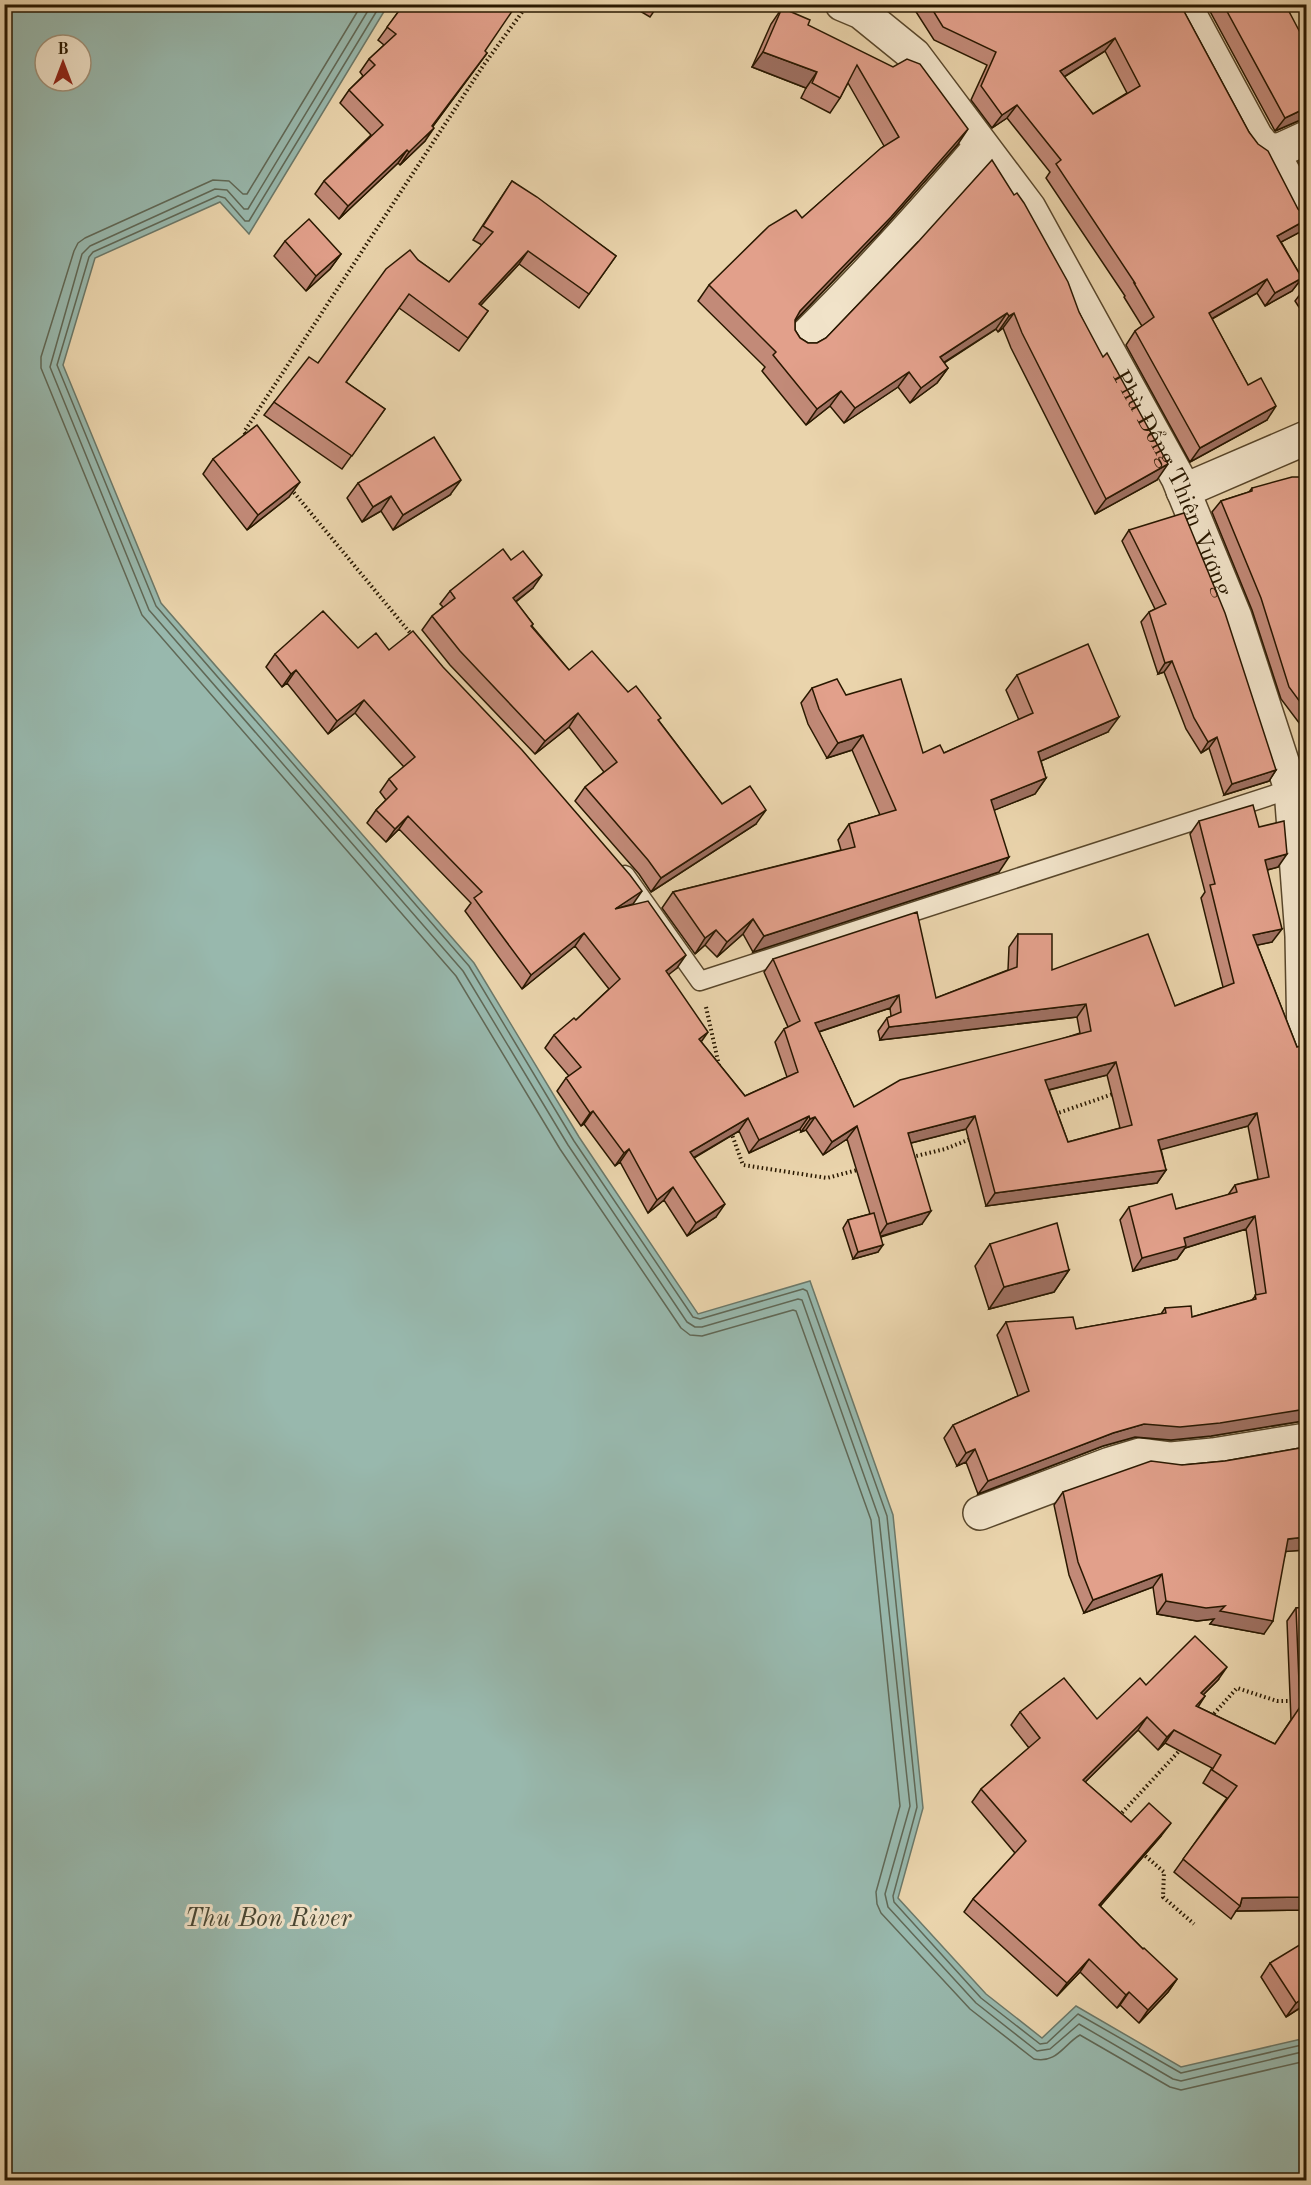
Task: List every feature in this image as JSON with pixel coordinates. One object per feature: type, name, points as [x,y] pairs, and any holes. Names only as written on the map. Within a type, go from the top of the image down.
[{"type":"street","name":"Phù Đổng Thiên Vương","points":[[842,4],[861,12],[914,56],[1029,208],[1178,478],[1235,617],[1291,789],[1301,868],[1306,1049]]},
{"type":"street","points":[[1184,4],[1256,136],[1263,146],[1272,151],[1305,213]]},
{"type":"street","points":[[1272,151],[1306,138]]},
{"type":"street","points":[[802,340],[862,280],[981,146]]},
{"type":"street","points":[[1183,491],[1306,438]]},
{"type":"street","points":[[980,1513],[1140,1455],[1171,1459],[1306,1440]]},
{"type":"lane","points":[[615,863],[700,981],[1291,789]]},
{"type":"path","points":[[251,441],[244,432],[483,66],[528,4]]},
{"type":"path","points":[[289,487],[411,634]]},
{"type":"path","points":[[700,981],[720,1066],[720,1077]]},
{"type":"path","points":[[1054,1114],[1119,1093]]},
{"type":"path","points":[[729,1127],[743,1166],[827,1178],[870,1167]]},
{"type":"path","points":[[902,1159],[945,1149],[981,1136]]},
{"type":"path","points":[[1206,1722],[1237,1688],[1277,1701],[1297,1701]]},
{"type":"path","points":[[1118,1817],[1182,1748]]},
{"type":"path","points":[[1137,1849],[1164,1872],[1163,1898],[1194,1924]]},
{"type":"water","name":"Thu Bon River","points":[[5,4],[388,5],[249,234],[220,202],[95,258],[63,365],[161,603],[474,963],[579,1137],[698,1314],[810,1281],[893,1515],[923,1808],[898,1898],[986,1994],[1042,2038],[1076,2006],[1181,2067],[1306,2038],[1306,2180],[5,2180]]},
{"type":"building","points":[[404,4],[517,4],[485,51],[487,53],[432,126],[434,128],[409,152],[407,150],[348,206],[324,181],[383,125],[349,90],[375,65],[369,59],[396,34],[387,27]]},
{"type":"building","points":[[929,4],[1180,4],[1249,132],[1258,144],[1268,151],[1298,209],[1306,216],[1306,220],[1277,236],[1302,278],[1275,293],[1267,279],[1209,313],[1248,385],[1261,378],[1276,406],[1200,448],[1135,331],[1154,317],[1135,283],[1056,164],[1061,160],[1017,105],[1002,115],[981,86],[996,52],[943,27]],"holes":[[[1115,38],[1140,86],[1093,114],[1060,71]]]},
{"type":"building","points":[[1223,4],[1285,4],[1302,36],[1306,34],[1306,108],[1285,118]]},
{"type":"building","points":[[782,8],[810,20],[808,25],[893,67],[907,59],[920,64],[968,129],[891,217],[800,311],[795,320],[795,330],[800,338],[808,343],[817,343],[826,338],[918,242],[992,160],[1014,195],[1017,193],[1024,203],[1068,282],[1079,312],[1103,357],[1107,353],[1168,464],[1106,499],[1014,313],[1009,316],[1007,313],[940,357],[948,368],[921,388],[909,372],[855,408],[841,391],[817,409],[773,355],[776,352],[709,285],[769,226],[796,210],[802,218],[881,148],[899,137],[857,65],[840,98],[812,83],[817,72],[763,52]]},
{"type":"building","points":[[512,181],[616,256],[589,294],[528,251],[479,304],[488,311],[468,338],[409,294],[346,382],[385,409],[352,456],[274,402],[309,357],[318,363],[386,269],[410,250],[418,260],[449,282],[493,232],[483,226]]},
{"type":"building","points":[[309,219],[341,254],[316,276],[285,241]]},
{"type":"building","points":[[1306,289],[1306,302],[1301,293]]},
{"type":"building","points":[[257,425],[300,482],[258,515],[213,459]]},
{"type":"building","points":[[434,437],[461,480],[403,515],[391,496],[373,507],[358,483]]},
{"type":"building","points":[[1292,477],[1302,477],[1306,488],[1306,710],[1289,687],[1261,598],[1221,501],[1252,491],[1252,488]]},
{"type":"building","points":[[1184,513],[1225,613],[1276,770],[1232,784],[1217,737],[1208,742],[1194,718],[1172,661],[1165,663],[1149,612],[1166,604],[1129,530]]},
{"type":"building","points":[[503,549],[511,560],[523,551],[542,575],[513,598],[533,624],[531,626],[569,670],[592,651],[628,692],[636,686],[661,718],[658,720],[722,804],[750,786],[766,810],[661,878],[585,787],[617,762],[578,713],[545,741],[460,651],[432,616],[455,598],[450,591]]},
{"type":"building","points":[[323,611],[358,648],[376,633],[389,650],[413,631],[443,667],[522,750],[642,891],[615,909],[648,901],[686,955],[666,971],[708,1032],[699,1039],[745,1096],[798,1072],[784,1029],[800,1021],[773,959],[917,912],[936,998],[1017,967],[1018,934],[1052,934],[1052,970],[1148,934],[1175,1006],[1234,983],[1210,885],[1215,884],[1199,821],[1253,805],[1259,827],[1284,821],[1287,854],[1265,860],[1282,929],[1253,935],[1297,1047],[1300,1046],[1306,1052],[1306,1409],[1180,1427],[1144,1424],[1113,1433],[988,1481],[975,1449],[966,1453],[953,1425],[1029,1391],[1006,1322],[1073,1317],[1076,1329],[1166,1313],[1165,1308],[1191,1306],[1192,1317],[1256,1299],[1255,1295],[1266,1293],[1255,1216],[1184,1238],[1186,1246],[1142,1258],[1129,1207],[1172,1194],[1176,1209],[1237,1192],[1235,1185],[1269,1177],[1257,1113],[1158,1140],[1166,1170],[995,1193],[975,1116],[908,1133],[931,1211],[887,1224],[857,1126],[832,1142],[815,1117],[810,1119],[809,1116],[759,1140],[748,1118],[690,1152],[725,1204],[696,1223],[673,1187],[657,1200],[629,1149],[624,1153],[593,1111],[590,1113],[566,1078],[581,1067],[554,1035],[574,1018],[576,1020],[620,979],[584,933],[531,975],[474,898],[482,892],[408,816],[395,829],[376,810],[397,789],[389,779],[415,757],[364,700],[337,721],[296,670],[291,674],[275,654]],"holes":[[[899,995],[901,1012],[887,1018],[889,1027],[1086,1004],[1091,1031],[900,1080],[854,1107],[815,1023]],[[1116,1062],[1132,1125],[1068,1142],[1045,1080]]]},
{"type":"building","points":[[1088,644],[1119,717],[1038,752],[1046,778],[991,800],[1009,857],[764,936],[753,919],[727,942],[716,930],[705,938],[673,892],[855,847],[849,824],[896,810],[863,735],[838,743],[819,709],[812,688],[837,679],[846,695],[901,679],[923,753],[940,745],[944,753],[1033,713],[1017,675]]},
{"type":"building","points":[[874,1213],[883,1245],[858,1252],[848,1220]]},
{"type":"building","points":[[1057,1223],[1069,1270],[1004,1287],[990,1244]]},
{"type":"building","points":[[1306,1447],[1306,1537],[1288,1539],[1273,1621],[1220,1611],[1225,1606],[1206,1608],[1166,1601],[1162,1574],[1093,1600],[1078,1562],[1063,1492],[1151,1461],[1182,1465],[1225,1461]]},
{"type":"building","points":[[1306,1607],[1306,1897],[1242,1898],[1240,1906],[1183,1859],[1237,1786],[1212,1770],[1221,1755],[1174,1730],[1167,1737],[1147,1717],[1083,1780],[1131,1822],[1149,1803],[1171,1823],[1099,1905],[1177,1979],[1148,2010],[1129,1992],[1126,1995],[1089,1959],[1067,1983],[973,1899],[1026,1841],[981,1789],[1040,1738],[1020,1712],[1064,1678],[1097,1719],[1140,1678],[1146,1685],[1195,1636],[1227,1667],[1201,1693],[1205,1696],[1196,1706],[1275,1744],[1300,1707],[1296,1608]]},
{"type":"building","points":[[1306,1941],[1306,1996],[1296,2003],[1270,1963]]}]
